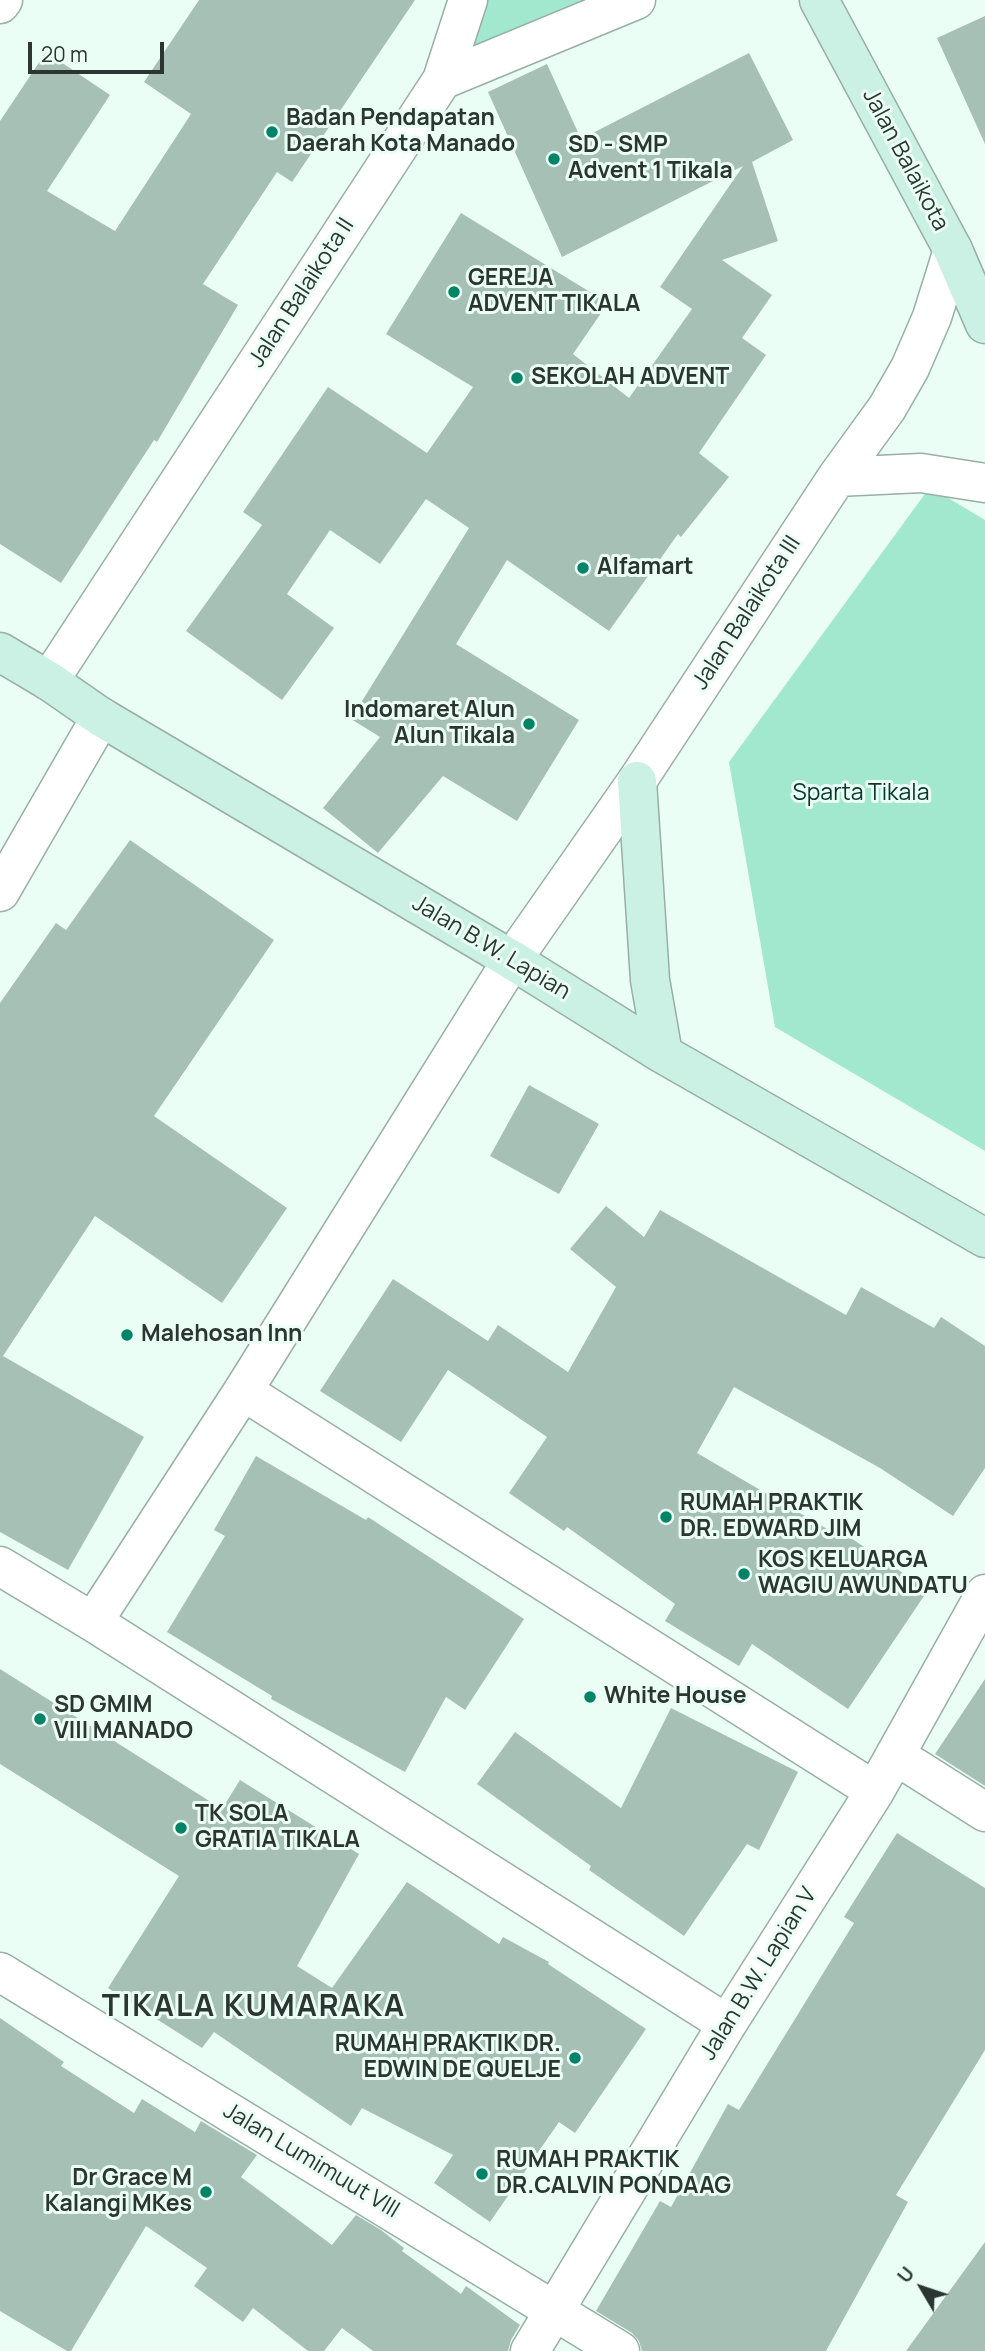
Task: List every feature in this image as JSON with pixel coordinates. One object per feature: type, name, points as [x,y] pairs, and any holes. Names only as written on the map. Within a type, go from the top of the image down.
[{"type":"street","name":"Jalan Balaikota II","points":[[48,681],[442,80],[468,0]]},
{"type":"street","points":[[442,80],[636,0]]},
{"type":"street","name":"Jalan Balaikota","points":[[819,0],[953,250],[985,324]]},
{"type":"street","name":"Jalan Balaikota III","points":[[93,1622],[243,1391],[512,960],[637,781],[837,477],[887,408],[910,368],[932,317],[953,250]]},
{"type":"street","points":[[837,477],[921,474],[985,483]]},
{"type":"street","name":"Jalan B.W. Lapian","points":[[0,652],[101,717],[512,960],[663,1054],[985,1238]]},
{"type":"street","points":[[0,892],[101,717]]},
{"type":"street","points":[[637,781],[650,979],[663,1054]]},
{"type":"street","points":[[243,1391],[875,1791]]},
{"type":"street","points":[[0,1566],[93,1622],[727,2024]]},
{"type":"street","name":"Jalan B.W. Lapian V","points":[[530,2351],[727,2024],[875,1791],[985,1594]]},
{"type":"street","points":[[895,1755],[985,1812]]},
{"type":"street","name":"Jalan Lumimuut VIII","points":[[0,1972],[620,2351]]},
{"type":"green space","points":[[481,0],[615,0],[453,68]]},
{"type":"green space","name":"Sparta Tikala","points":[[930,487],[985,520],[985,1151],[775,1027],[729,762]]},
{"type":"building","points":[[199,0],[415,0],[292,182],[277,172],[203,284],[238,305],[157,442],[154,440],[61,583],[0,544],[0,121],[46,52],[110,95],[47,191],[115,231],[191,114],[144,82]]},
{"type":"building","points":[[985,16],[985,144],[937,38]]},
{"type":"building","points":[[749,53],[793,140],[752,162],[778,241],[722,260],[772,295],[742,338],[766,355],[699,453],[729,477],[681,537],[678,534],[609,631],[507,560],[456,644],[579,720],[517,821],[443,776],[378,853],[323,808],[380,737],[351,719],[469,528],[426,499],[380,564],[330,530],[287,594],[334,628],[282,700],[186,631],[262,525],[243,512],[328,387],[427,453],[473,387],[386,334],[461,213],[608,303],[573,354],[629,398],[692,309],[660,287],[743,166],[562,257],[488,92],[547,64],[581,139]]},
{"type":"building","points":[[130,840],[274,940],[154,1116],[287,1208],[222,1303],[95,1216],[3,1356],[144,1437],[68,1570],[0,1532],[0,1003],[56,923],[66,930]]},
{"type":"building","points":[[529,1085],[599,1124],[559,1194],[490,1156]]},
{"type":"building","points":[[606,1206],[644,1237],[660,1210],[846,1315],[861,1287],[934,1328],[941,1317],[985,1346],[985,1468],[953,1516],[880,1468],[734,1387],[697,1453],[839,1536],[842,1532],[928,1590],[848,1709],[752,1644],[739,1666],[665,1621],[675,1604],[567,1527],[564,1531],[509,1493],[547,1437],[448,1370],[401,1442],[320,1391],[393,1279],[488,1341],[498,1325],[568,1372],[616,1287],[570,1249]]},
{"type":"building","points":[[256,1456],[366,1520],[368,1517],[524,1619],[465,1710],[446,1697],[405,1772],[271,1699],[272,1696],[167,1632],[225,1536],[214,1530]]},
{"type":"building","points":[[0,1669],[222,1809],[240,1780],[359,1854],[297,1966],[332,1988],[407,1882],[499,1944],[503,1937],[549,1962],[548,1964],[646,2029],[575,2133],[559,2122],[490,2222],[434,2183],[453,2155],[362,2108],[351,2126],[214,2032],[202,2048],[108,1988],[179,1876],[0,1764]]},
{"type":"building","points":[[985,1679],[985,1786],[935,1754]]},
{"type":"building","points":[[671,1708],[798,1772],[759,1850],[747,1844],[684,1936],[589,1870],[591,1866],[477,1784],[515,1732],[621,1808]]},
{"type":"building","points":[[897,1833],[985,1888],[985,2050],[896,2195],[908,2202],[826,2351],[642,2351],[639,2341],[632,2333],[596,2311],[660,2201],[671,2207],[728,2104],[739,2110],[854,1923],[844,1917]]},
{"type":"building","points":[[0,2018],[64,2062],[61,2066],[134,2113],[142,2099],[195,2132],[201,2121],[257,2155],[241,2177],[332,2245],[356,2215],[381,2230],[404,2248],[402,2251],[461,2294],[466,2286],[520,2325],[508,2351],[373,2351],[342,2328],[324,2351],[308,2351],[253,2308],[243,2322],[194,2286],[207,2268],[146,2226],[71,2351],[0,2311]]},
{"type":"building","points":[[985,2242],[985,2351],[906,2351],[935,2311]]},
{"type":"place","name":"Badan Pendapatan Daerah Kota Manado","points":[[272,132]]},
{"type":"place","name":"SD - SMP Advent 1 Tikala","points":[[554,159]]},
{"type":"place","name":"GEREJA ADVENT TIKALA","points":[[454,292]]},
{"type":"place","name":"SEKOLAH ADVENT","points":[[517,378]]},
{"type":"place","name":"Alfamart","points":[[583,568]]},
{"type":"place","name":"Indomaret Alun Alun Tikala","points":[[529,724]]},
{"type":"place","name":"Malehosan Inn","points":[[127,1335]]},
{"type":"place","name":"RUMAH PRAKTIK DR. EDWARD JIM","points":[[666,1517]]},
{"type":"place","name":"KOS KELUARGA WAGIU AWUNDATU","points":[[744,1574]]},
{"type":"place","name":"White House","points":[[590,1697]]},
{"type":"place","name":"SD GMIM VIII MANADO","points":[[40,1719]]},
{"type":"place","name":"TK SOLA GRATIA TIKALA","points":[[181,1828]]},
{"type":"place","name":"RUMAH PRAKTIK DR. EDWIN DE QUELJE","points":[[575,2058]]},
{"type":"place","name":"RUMAH PRAKTIK DR.CALVIN PONDAAG","points":[[482,2174]]},
{"type":"place","name":"Dr Grace M Kalangi MKes","points":[[206,2192]]},
{"type":"district","name":"TIKALA KUMARAKA","points":[[254,2008]]}]
